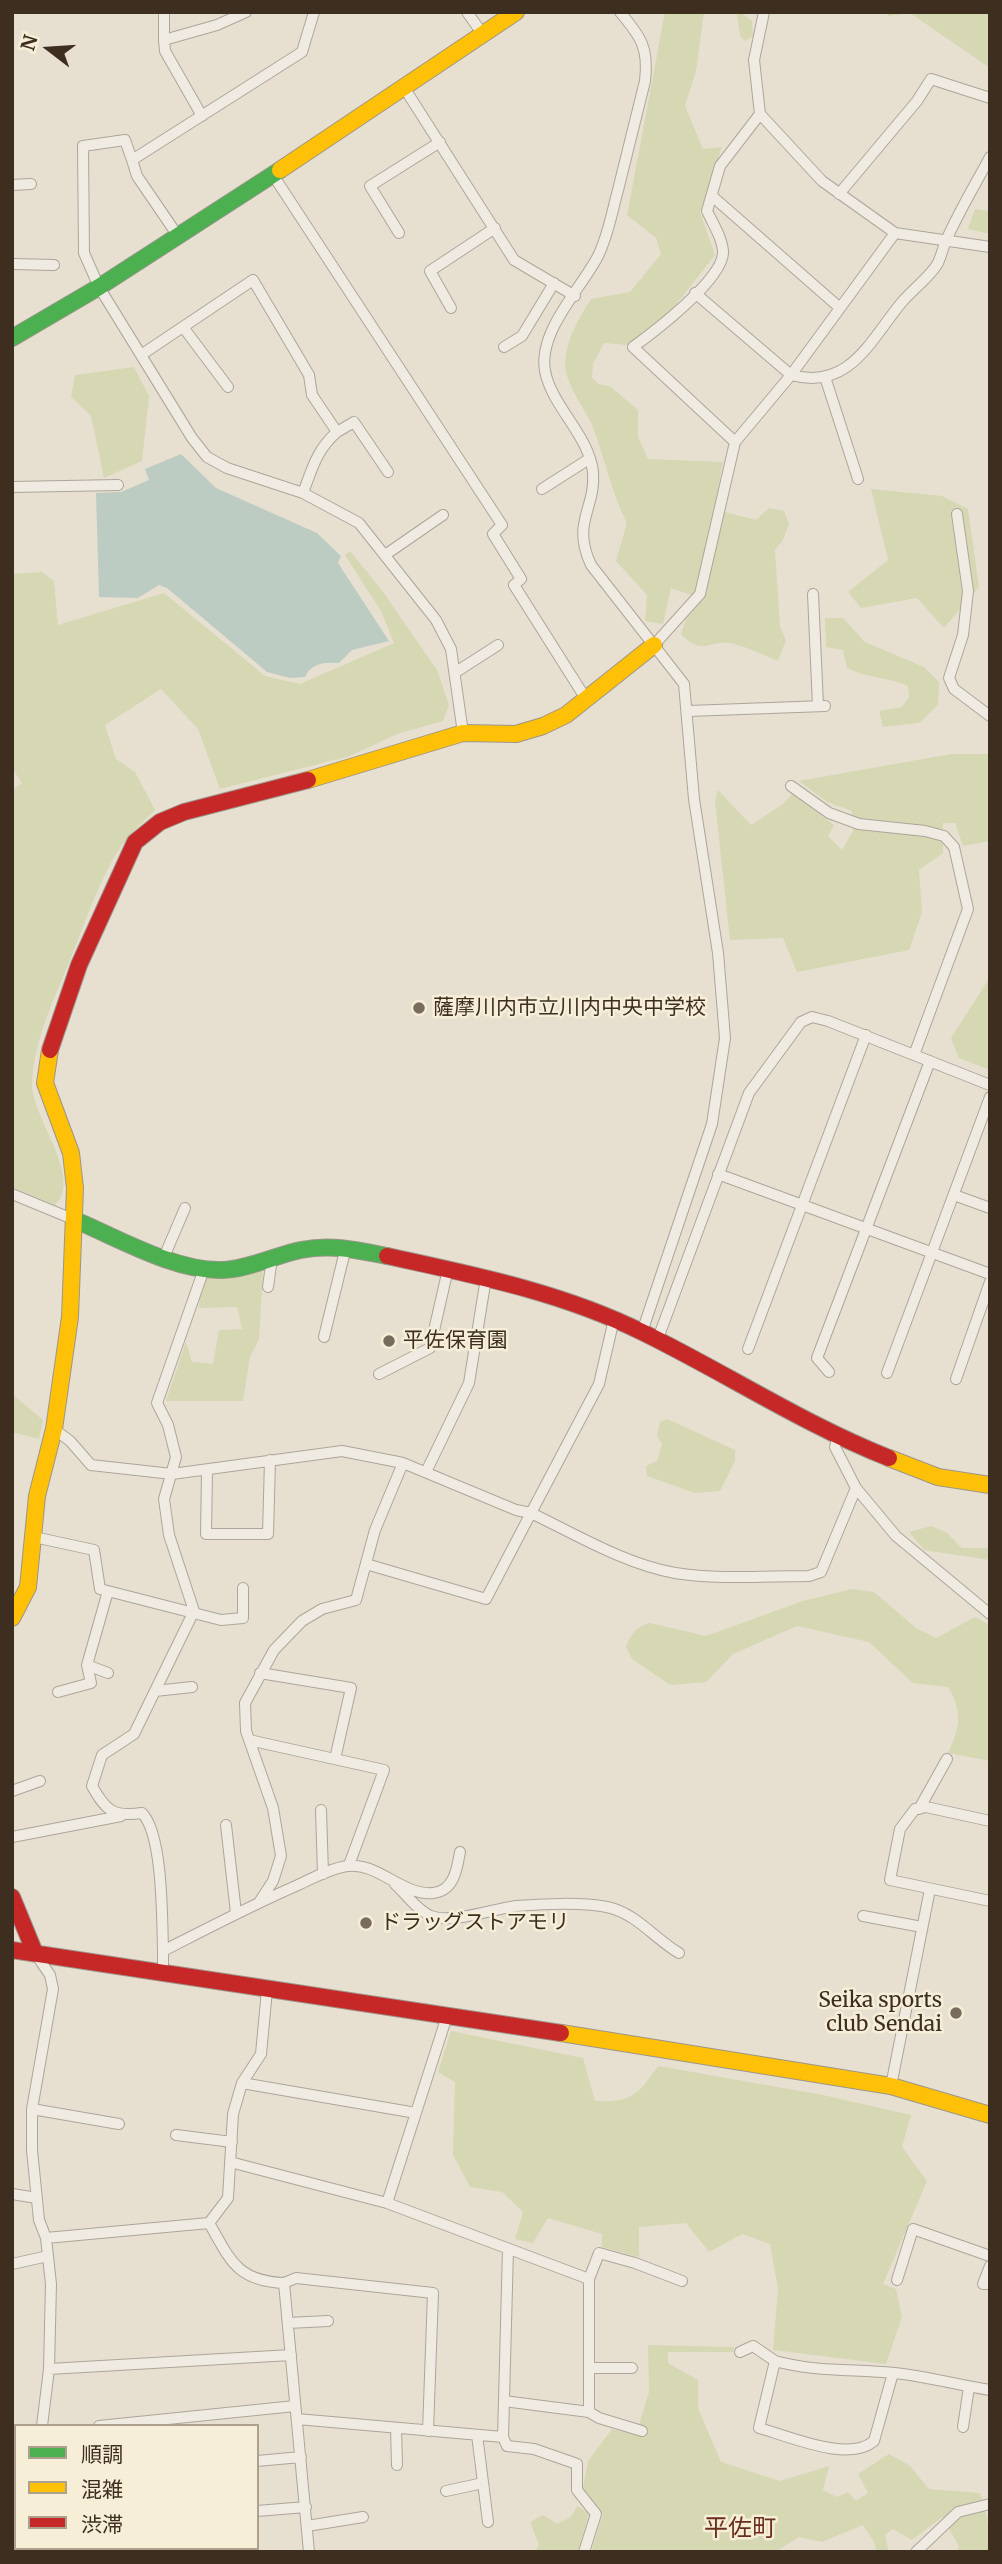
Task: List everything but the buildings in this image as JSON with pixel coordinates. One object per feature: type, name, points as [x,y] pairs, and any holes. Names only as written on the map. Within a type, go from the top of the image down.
[{"type":"street","points":[[163,12],[165,51],[202,116]]},
{"type":"street","points":[[164,40],[217,25],[246,12]]},
{"type":"street","points":[[132,160],[302,52],[314,12]]},
{"type":"street","points":[[467,12],[484,36]]},
{"type":"street","points":[[12,338],[178,236],[405,89],[516,12]]},
{"type":"street","points":[[620,12],[639,34],[648,58],[645,81],[608,229],[599,255],[554,328],[547,349],[545,370],[553,392],[589,459],[593,472],[582,523],[583,547],[591,565],[684,684],[694,799],[718,953],[724,1038],[712,1124],[642,1332]]},
{"type":"street","points":[[764,12],[754,60],[760,114],[822,181],[895,233],[990,247]]},
{"type":"street","points":[[839,194],[917,101],[931,79],[990,98]]},
{"type":"street","points":[[405,89],[514,260],[575,296]]},
{"type":"street","points":[[735,442],[633,348],[674,317],[720,265],[723,252],[707,211],[720,166],[760,114]]},
{"type":"street","points":[[178,236],[137,176],[125,140],[83,146],[85,253],[99,286],[192,438],[208,457],[227,468],[303,493],[359,523],[436,620],[451,649],[463,733]]},
{"type":"street","points":[[400,233],[370,186],[440,142]]},
{"type":"street","points":[[695,293],[792,375],[808,380],[843,370],[867,349],[902,302],[937,264],[990,157]]},
{"type":"street","points":[[273,174],[502,525],[493,534],[521,579],[514,585],[586,699]]},
{"type":"street","points":[[12,185],[31,184]]},
{"type":"street","points":[[712,197],[840,308]]},
{"type":"street","points":[[451,308],[430,271],[495,228]]},
{"type":"street","points":[[12,1618],[28,1587],[37,1496],[54,1429],[65,1362],[75,1220],[71,1153],[45,1083],[47,1060],[79,965],[135,842],[160,822],[184,813],[335,774],[463,733],[516,734],[566,715],[586,699],[653,645],[699,594],[735,442],[792,375],[895,233]]},
{"type":"street","points":[[12,264],[54,265]]},
{"type":"street","points":[[141,355],[253,280],[309,375],[312,395],[337,432]]},
{"type":"street","points":[[504,347],[522,336],[554,283]]},
{"type":"street","points":[[184,327],[228,387]]},
{"type":"street","points":[[825,377],[858,479]]},
{"type":"street","points":[[303,493],[324,443],[354,422],[388,472]]},
{"type":"street","points":[[542,489],[589,459]]},
{"type":"street","points":[[12,487],[118,485]]},
{"type":"street","points":[[957,514],[968,591],[963,635],[949,678],[954,689],[990,716]]},
{"type":"street","points":[[385,555],[443,516]]},
{"type":"street","points":[[688,711],[821,706],[813,594]]},
{"type":"street","points":[[456,672],[498,645]]},
{"type":"street","points":[[791,786],[829,813],[859,824],[925,831],[944,836],[954,847],[968,909],[915,1055]]},
{"type":"street","points":[[657,1341],[749,1093],[771,1059],[801,1023],[812,1017],[866,1035],[990,1084]]},
{"type":"street","points":[[748,1349],[866,1035]]},
{"type":"street","points":[[830,1372],[817,1357],[930,1061]]},
{"type":"street","points":[[887,1373],[990,1097]]},
{"type":"street","points":[[718,1174],[990,1274]]},
{"type":"street","points":[[12,1194],[164,1257],[204,1269],[225,1270],[302,1250],[346,1247],[486,1278],[570,1301],[642,1332],[838,1434],[938,1477],[990,1485]]},
{"type":"street","points":[[954,1195],[990,1208]]},
{"type":"street","points":[[164,1257],[186,1208]]},
{"type":"street","points":[[324,1338],[346,1247]]},
{"type":"street","points":[[268,1287],[272,1258]]},
{"type":"street","points":[[121,1816],[103,1805],[92,1786],[102,1755],[134,1734],[194,1611],[169,1535],[164,1499],[176,1457],[168,1425],[157,1403],[204,1269]]},
{"type":"street","points":[[379,1374],[429,1348],[448,1269]]},
{"type":"street","points":[[426,1472],[470,1383],[486,1278]]},
{"type":"street","points":[[956,1379],[990,1282]]},
{"type":"street","points":[[366,1564],[486,1599],[599,1384],[614,1319]]},
{"type":"street","points":[[54,1429],[70,1441],[91,1465],[172,1474],[341,1451],[403,1463],[516,1510],[531,1513],[621,1556],[672,1572],[704,1577],[809,1576],[821,1572],[856,1488]]},
{"type":"street","points":[[838,1434],[835,1447],[856,1488],[896,1536],[990,1614]]},
{"type":"street","points":[[207,1471],[206,1534],[268,1534],[270,1460]]},
{"type":"street","points":[[260,1901],[273,1881],[281,1856],[273,1808],[248,1740],[245,1703],[274,1650],[302,1621],[323,1609],[356,1600],[375,1530],[403,1463]]},
{"type":"street","points":[[34,1536],[94,1550],[100,1588],[221,1620],[243,1618],[243,1588]]},
{"type":"street","points":[[58,1692],[91,1684],[87,1665],[108,1591]]},
{"type":"street","points":[[87,1665],[108,1673]]},
{"type":"street","points":[[260,1673],[351,1688],[335,1759]]},
{"type":"street","points":[[155,1691],[192,1687]]},
{"type":"street","points":[[248,1740],[384,1770],[349,1865]]},
{"type":"street","points":[[947,1759],[919,1808],[915,1809],[900,1829],[890,1880],[990,1901]]},
{"type":"street","points":[[12,1791],[40,1781]]},
{"type":"street","points":[[919,1808],[990,1821]]},
{"type":"street","points":[[321,1810],[323,1874]]},
{"type":"street","points":[[12,1837],[142,1813],[151,1822],[161,1891],[163,1974]]},
{"type":"street","points":[[226,1825],[236,1913]]},
{"type":"street","points":[[163,1951],[260,1901],[349,1865],[369,1869],[393,1882],[423,1892],[445,1889],[453,1881],[460,1852]]},
{"type":"street","points":[[393,1882],[432,1917],[449,1918],[517,1906],[587,1905],[611,1908],[641,1923],[659,1941],[679,1953]]},
{"type":"street","points":[[891,2086],[930,1889]]},
{"type":"street","points":[[12,1897],[35,1953],[50,1975],[53,1989],[32,2109],[37,2199],[48,2256],[51,2328],[50,2369],[42,2424]]},
{"type":"street","points":[[863,1916],[922,1927]]},
{"type":"street","points":[[12,1950],[891,2086],[990,2115]]},
{"type":"street","points":[[46,2238],[209,2222],[228,2198],[233,2114],[242,2083],[261,2054],[267,1990]]},
{"type":"street","points":[[387,2203],[447,2016]]},
{"type":"street","points":[[242,2083],[416,2113]]},
{"type":"street","points":[[32,2109],[119,2124]]},
{"type":"street","points":[[176,2134],[232,2142]]},
{"type":"street","points":[[230,2162],[387,2203],[589,2279]]},
{"type":"street","points":[[12,2194],[37,2199]]},
{"type":"street","points":[[209,2222],[235,2267],[243,2274],[266,2282],[284,2283],[296,2277],[433,2292],[428,2431]]},
{"type":"street","points":[[897,2280],[913,2230],[990,2256]]},
{"type":"street","points":[[508,2249],[503,2437],[507,2446],[534,2449],[577,2464],[577,2490],[596,2514],[584,2552]]},
{"type":"street","points":[[589,2412],[589,2279],[599,2253],[682,2281]]},
{"type":"street","points":[[12,2264],[48,2256]]},
{"type":"street","points":[[990,2266],[984,2284],[990,2284]]},
{"type":"street","points":[[284,2283],[309,2552]]},
{"type":"street","points":[[288,2323],[328,2322]]},
{"type":"street","points":[[740,2352],[753,2346],[775,2361],[800,2368],[893,2373],[990,2390]]},
{"type":"street","points":[[50,2369],[291,2355]]},
{"type":"street","points":[[775,2361],[759,2428],[842,2451],[866,2448],[874,2441],[893,2373]]},
{"type":"street","points":[[589,2368],[632,2368]]},
{"type":"street","points":[[963,2427],[970,2387]]},
{"type":"street","points":[[504,2401],[589,2412],[599,2418],[642,2431]]},
{"type":"street","points":[[119,2424],[295,2406]]},
{"type":"street","points":[[297,2419],[503,2437]]},
{"type":"street","points":[[396,2428],[397,2465]]},
{"type":"street","points":[[477,2435],[488,2522]]},
{"type":"street","points":[[259,2462],[301,2457]]},
{"type":"street","points":[[446,2491],[483,2483]]},
{"type":"street","points":[[916,2552],[958,2512],[990,2504]]},
{"type":"street","points":[[259,2511],[306,2507]]},
{"type":"street","points":[[307,2526],[363,2517]]},
{"type":"green space","points":[[665,12],[704,12],[696,71],[685,106],[703,149],[722,147],[700,212],[715,255],[670,312],[628,345],[604,343],[593,364],[592,378],[599,384],[611,387],[638,410],[638,437],[648,459],[723,462],[714,509],[756,520],[769,508],[784,511],[789,524],[783,540],[775,550],[780,627],[786,640],[778,661],[731,643],[701,646],[688,641],[681,634],[686,619],[703,599],[671,588],[663,624],[645,621],[647,595],[616,561],[627,523],[592,425],[572,389],[565,366],[575,326],[591,299],[630,292],[661,254],[656,238],[627,215]]},
{"type":"green space","points":[[728,12],[741,12],[752,21],[753,36],[745,41],[740,36],[737,14]]},
{"type":"green space","points":[[888,12],[990,12],[990,68],[910,13],[888,16]]},
{"type":"green space","points":[[975,209],[990,211],[990,234],[968,229]]},
{"type":"green space","points":[[134,367],[149,396],[142,461],[104,478],[91,416],[71,397],[75,375]]},
{"type":"green space","points":[[871,489],[942,496],[968,509],[979,587],[944,628],[917,598],[861,608],[848,592],[888,560]]},
{"type":"green space","points":[[350,551],[381,589],[437,670],[449,705],[443,721],[397,734],[350,756],[220,789],[198,729],[161,689],[105,725],[116,759],[135,772],[155,810],[133,831],[107,870],[41,1034],[32,1085],[34,1098],[60,1164],[64,1180],[62,1194],[55,1205],[12,1187],[12,790],[22,783],[12,768],[12,574],[42,572],[54,581],[58,625],[164,593],[265,676],[300,684],[394,643],[381,611],[345,555]]},
{"type":"green space","points":[[825,618],[843,618],[865,642],[924,667],[939,682],[938,705],[919,723],[883,727],[879,711],[902,707],[909,697],[908,686],[847,668],[843,650],[826,647]]},
{"type":"green space","points":[[951,754],[990,754],[990,841],[963,846],[955,823],[943,823],[943,853],[919,870],[922,913],[909,950],[797,972],[783,938],[730,940],[715,801],[718,790],[751,825],[783,804],[792,794],[834,825],[828,836],[842,850],[853,831],[852,811],[827,802],[799,781]]},
{"type":"green space","points":[[990,977],[990,1070],[959,1058],[951,1038]]},
{"type":"green space","points":[[263,1270],[259,1339],[250,1357],[243,1401],[166,1401],[186,1342],[192,1362],[213,1364],[219,1330],[242,1329],[237,1307],[199,1308],[200,1290],[210,1274],[228,1279]]},
{"type":"green space","points":[[12,1394],[43,1420],[39,1439],[12,1432]]},
{"type":"green space","points":[[667,1419],[735,1450],[735,1461],[720,1491],[695,1493],[647,1476],[646,1466],[657,1461],[662,1444],[657,1435],[660,1422]]},
{"type":"green space","points":[[931,1526],[946,1532],[962,1548],[990,1548],[990,1560],[924,1550],[909,1532]]},
{"type":"green space","points":[[852,1589],[874,1592],[916,1628],[936,1638],[975,1617],[990,1625],[990,1761],[948,1753],[957,1728],[958,1712],[948,1687],[913,1683],[869,1642],[797,1626],[733,1654],[706,1682],[670,1685],[632,1659],[626,1647],[635,1631],[650,1623],[706,1636],[803,1601]]},
{"type":"green space","points":[[451,2031],[583,2058],[595,2101],[617,2100],[632,2095],[645,2084],[658,2066],[823,2095],[911,2115],[902,2147],[927,2181],[883,2284],[896,2289],[902,2317],[886,2364],[773,2350],[778,2289],[770,2244],[742,2234],[709,2252],[686,2223],[639,2227],[639,2257],[602,2247],[602,2234],[548,2218],[533,2243],[515,2239],[523,2212],[502,2192],[470,2187],[453,2155],[455,2082],[438,2072]]},
{"type":"green space","points":[[648,2345],[734,2347],[733,2352],[668,2352],[668,2363],[698,2380],[698,2408],[721,2462],[780,2481],[829,2466],[823,2490],[837,2497],[848,2492],[856,2501],[868,2493],[858,2474],[889,2454],[910,2466],[929,2489],[980,2493],[987,2517],[990,2552],[957,2552],[959,2546],[942,2517],[912,2540],[893,2529],[885,2535],[889,2552],[877,2552],[863,2525],[822,2542],[799,2537],[775,2552],[591,2552],[603,2514],[583,2488],[588,2461],[612,2429],[636,2435],[649,2392]]},
{"type":"green space","points":[[577,2506],[589,2513],[578,2552],[535,2552],[539,2545],[530,2522],[543,2515],[557,2524],[571,2517]]},
{"type":"shaded area","points":[[181,454],[216,488],[317,533],[341,556],[338,563],[389,641],[352,650],[339,663],[319,664],[305,677],[290,678],[267,672],[167,588],[159,585],[138,598],[99,597],[96,493],[121,492],[149,480],[145,469]]},
{"type":"traffic: fast","points":[[12,338],[99,287],[280,170]]},
{"type":"traffic: fast","points":[[75,1220],[167,1260],[205,1269],[243,1267],[312,1248],[344,1248],[387,1256]]},
{"type":"traffic: slow","points":[[280,170],[516,12]]},
{"type":"traffic: slow","points":[[308,780],[463,733],[516,734],[543,726],[566,715],[654,645]]},
{"type":"traffic: slow","points":[[12,1618],[28,1587],[37,1496],[54,1429],[70,1317],[75,1188],[71,1153],[45,1083],[50,1050]]},
{"type":"traffic: slow","points":[[889,1458],[938,1477],[990,1485]]},
{"type":"traffic: slow","points":[[561,2033],[891,2086],[990,2115]]},
{"type":"traffic: jam","points":[[50,1050],[79,965],[135,842],[160,822],[184,812],[308,780]]},
{"type":"traffic: jam","points":[[387,1256],[517,1286],[611,1318],[826,1430],[889,1458]]},
{"type":"traffic: jam","points":[[12,1897],[35,1953]]},
{"type":"traffic: jam","points":[[12,1950],[561,2033]]},
{"type":"place","name":"薩摩川内市立川内中央中学校","points":[[419,1008]]},
{"type":"place","name":"平佐保育園","points":[[389,1341]]},
{"type":"place","name":"ドラッグストアモリ","points":[[366,1923]]},
{"type":"place","name":"Seika sports club Sendai","points":[[956,2013]]},
{"type":"district","name":"平佐町","points":[[740,2529]]}]
